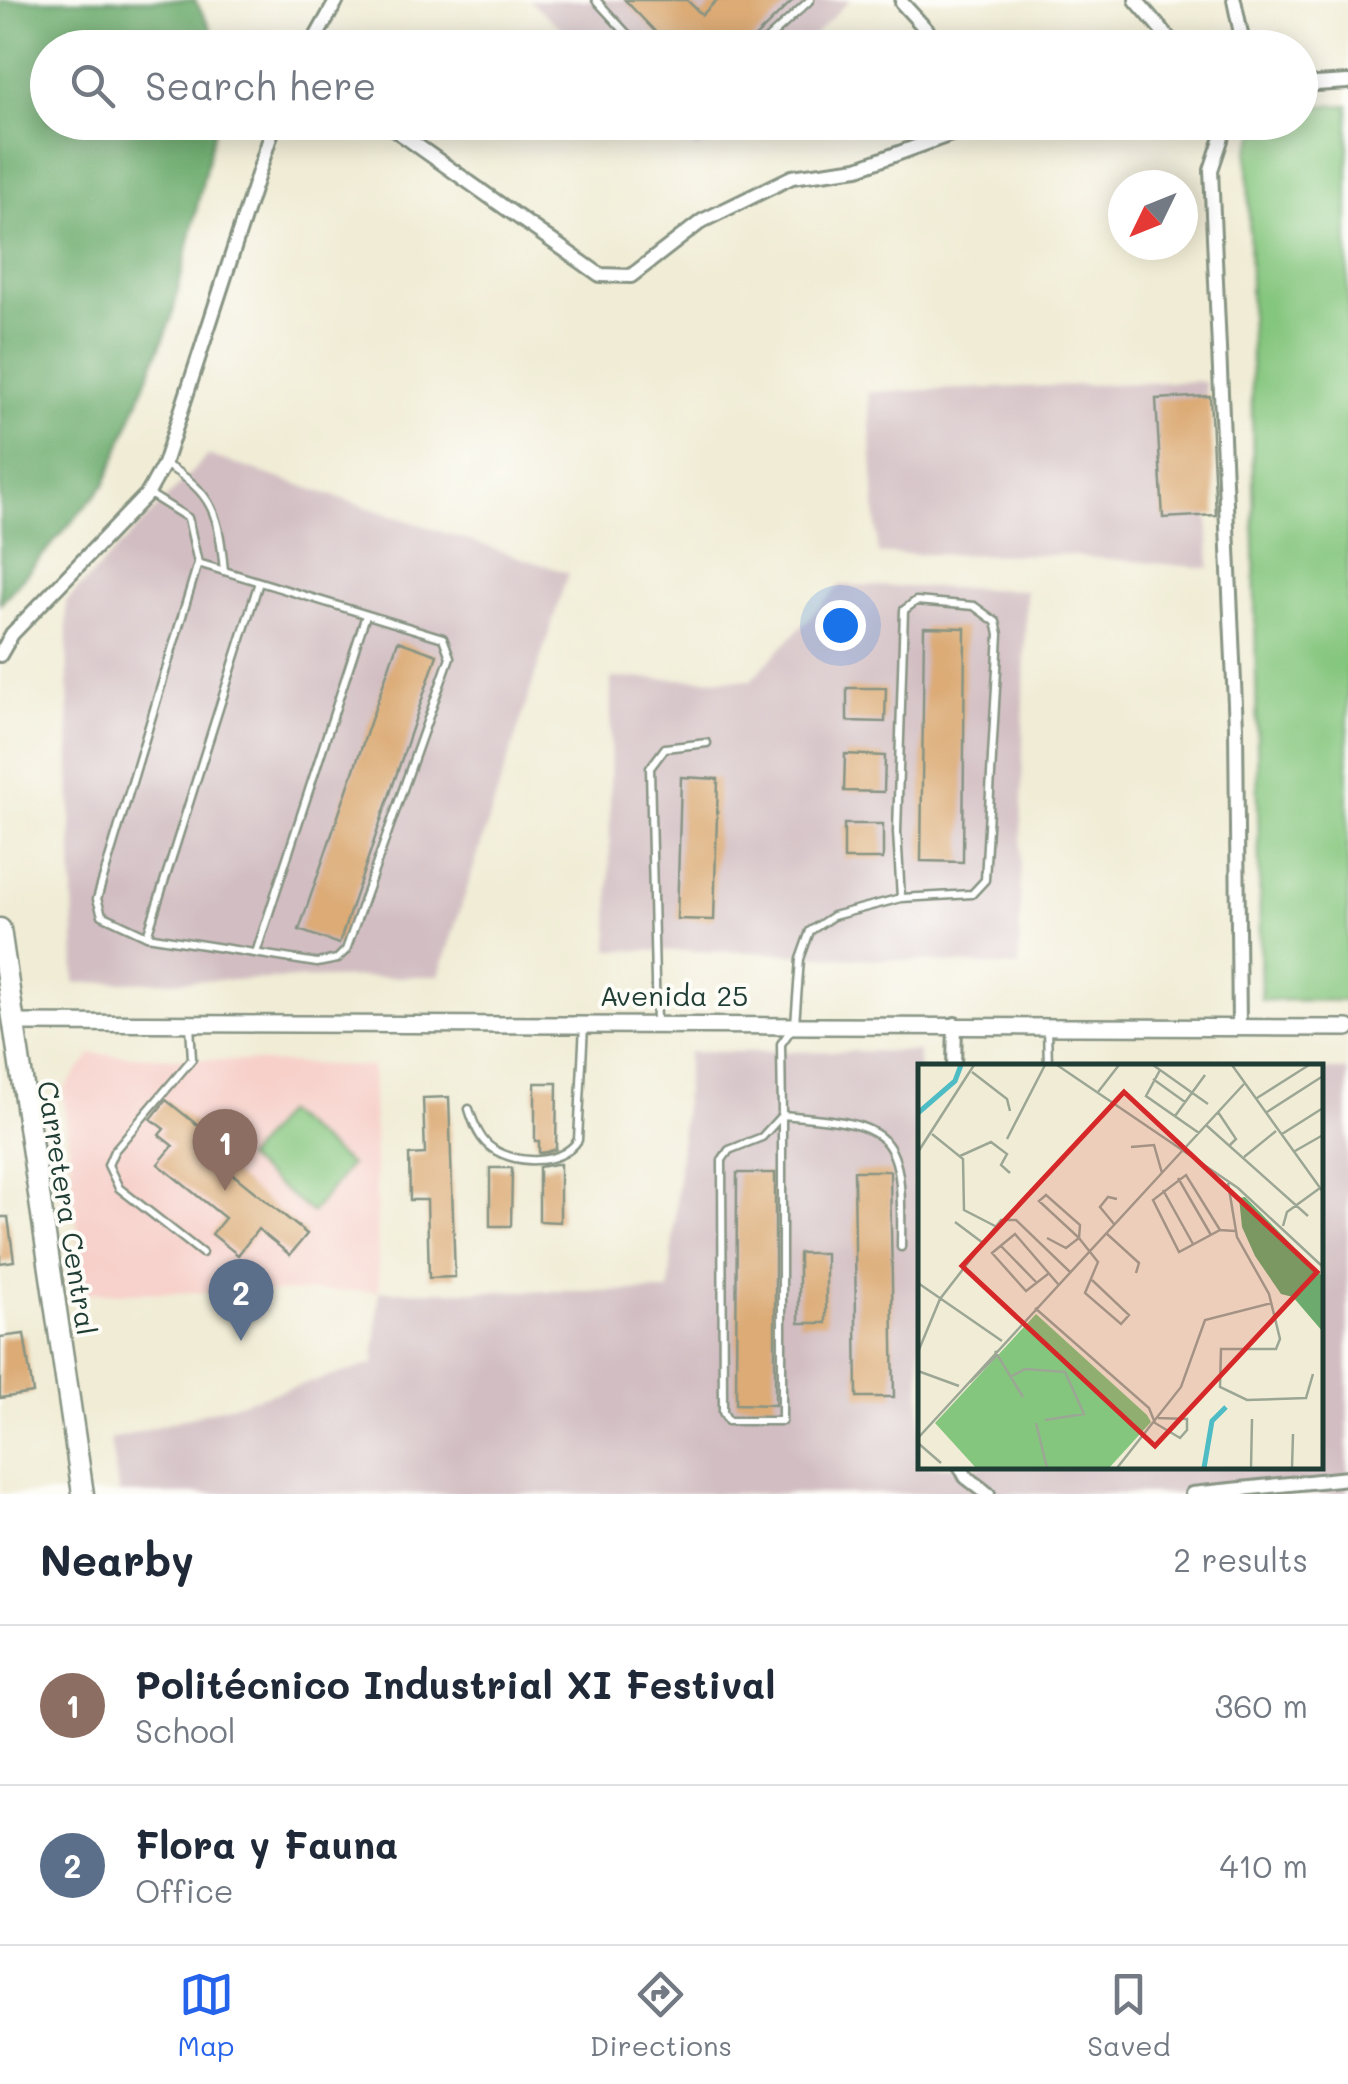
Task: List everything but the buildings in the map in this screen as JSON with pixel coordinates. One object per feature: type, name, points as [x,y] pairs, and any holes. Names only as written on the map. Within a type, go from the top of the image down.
[{"type":"main road","name":"Carretera Central","points":[[0,929],[8,1023],[83,1494]]},
{"type":"main road","points":[[0,1048],[19,1076]]},
{"type":"street","points":[[320,30],[337,0]]},
{"type":"street","points":[[1136,0],[1162,30]]},
{"type":"street","points":[[1234,0],[1240,30]]},
{"type":"street","points":[[902,2],[927,30]]},
{"type":"street","points":[[1318,84],[1348,82]]},
{"type":"street","points":[[0,655],[6,637],[148,493],[164,464],[269,140]]},
{"type":"street","points":[[409,140],[600,275],[631,276],[702,221],[792,177],[858,168],[935,140]]},
{"type":"street","points":[[1222,140],[1211,170],[1236,727],[1239,1027]]},
{"type":"street","name":"Avenida 25","points":[[8,1023],[1348,1028]]},
{"type":"street","points":[[954,1064],[955,1024]]},
{"type":"street","points":[[963,1469],[988,1494]]},
{"type":"street","points":[[1192,1494],[1348,1478]]},
{"type":"lane","points":[[596,0],[624,30]]},
{"type":"lane","points":[[778,30],[810,0]]},
{"type":"lane","points":[[164,464],[194,480],[206,494],[222,541],[224,571]]},
{"type":"lane","points":[[148,493],[188,518],[198,563],[97,898],[102,915],[147,936],[317,963],[337,958],[346,950],[450,658],[443,638],[198,563]]},
{"type":"lane","points":[[147,936],[259,582]]},
{"type":"lane","points":[[782,1115],[762,1137],[729,1150],[722,1160],[723,1412],[728,1420],[782,1421],[782,1115],[780,1044],[795,1024],[800,958],[810,932],[833,916],[901,898],[972,894],[986,880],[999,634],[996,622],[974,606],[916,601],[904,610],[897,832],[901,898]]},
{"type":"lane","points":[[256,953],[366,615]]},
{"type":"lane","points":[[656,1024],[650,768],[665,748],[707,744]]},
{"type":"lane","points":[[190,1024],[192,1058],[114,1151],[108,1164],[119,1188],[202,1254]]},
{"type":"lane","points":[[469,1109],[485,1143],[500,1154],[520,1160],[554,1158],[572,1150],[578,1140],[584,1024]]},
{"type":"lane","points":[[1047,1025],[1048,1064]]},
{"type":"lane","points":[[782,1115],[851,1120],[883,1141],[902,1173],[902,1247]]},
{"type":"shaded area","points":[[529,0],[850,0],[819,30],[563,30]]},
{"type":"shaded area","points":[[686,140],[707,140],[697,150]]},
{"type":"shaded area","points":[[1205,381],[1210,568],[1062,555],[878,554],[868,392]]},
{"type":"shaded area","points":[[208,455],[568,573],[439,976],[75,983],[66,602]]},
{"type":"shaded area","points":[[840,585],[1026,590],[1019,967],[749,952],[609,950],[611,678],[751,680]]},
{"type":"shaded area","points":[[919,1051],[918,1469],[1323,1469],[1323,1070],[1348,1070],[1348,1494],[119,1494],[110,1440],[374,1364],[379,1291],[669,1291],[688,1052]]},
{"type":"shaded area","points":[[91,1054],[372,1067],[379,1291],[84,1293],[63,1090]]},
{"type":"green space","points":[[0,0],[195,0],[212,30],[30,30],[30,140],[212,140],[172,317],[105,484],[0,604]]},
{"type":"green space","points":[[1348,105],[1348,1001],[1261,1000],[1248,152],[1253,140],[1318,140],[1318,106]]},
{"type":"green space","points":[[284,1112],[350,1165],[312,1213],[245,1159]]},
{"type":"place","name":"Politécnico Industrial XI Festival","points":[[225,1191]]},
{"type":"place","name":"Flora y Fauna","points":[[241,1341]]}]
